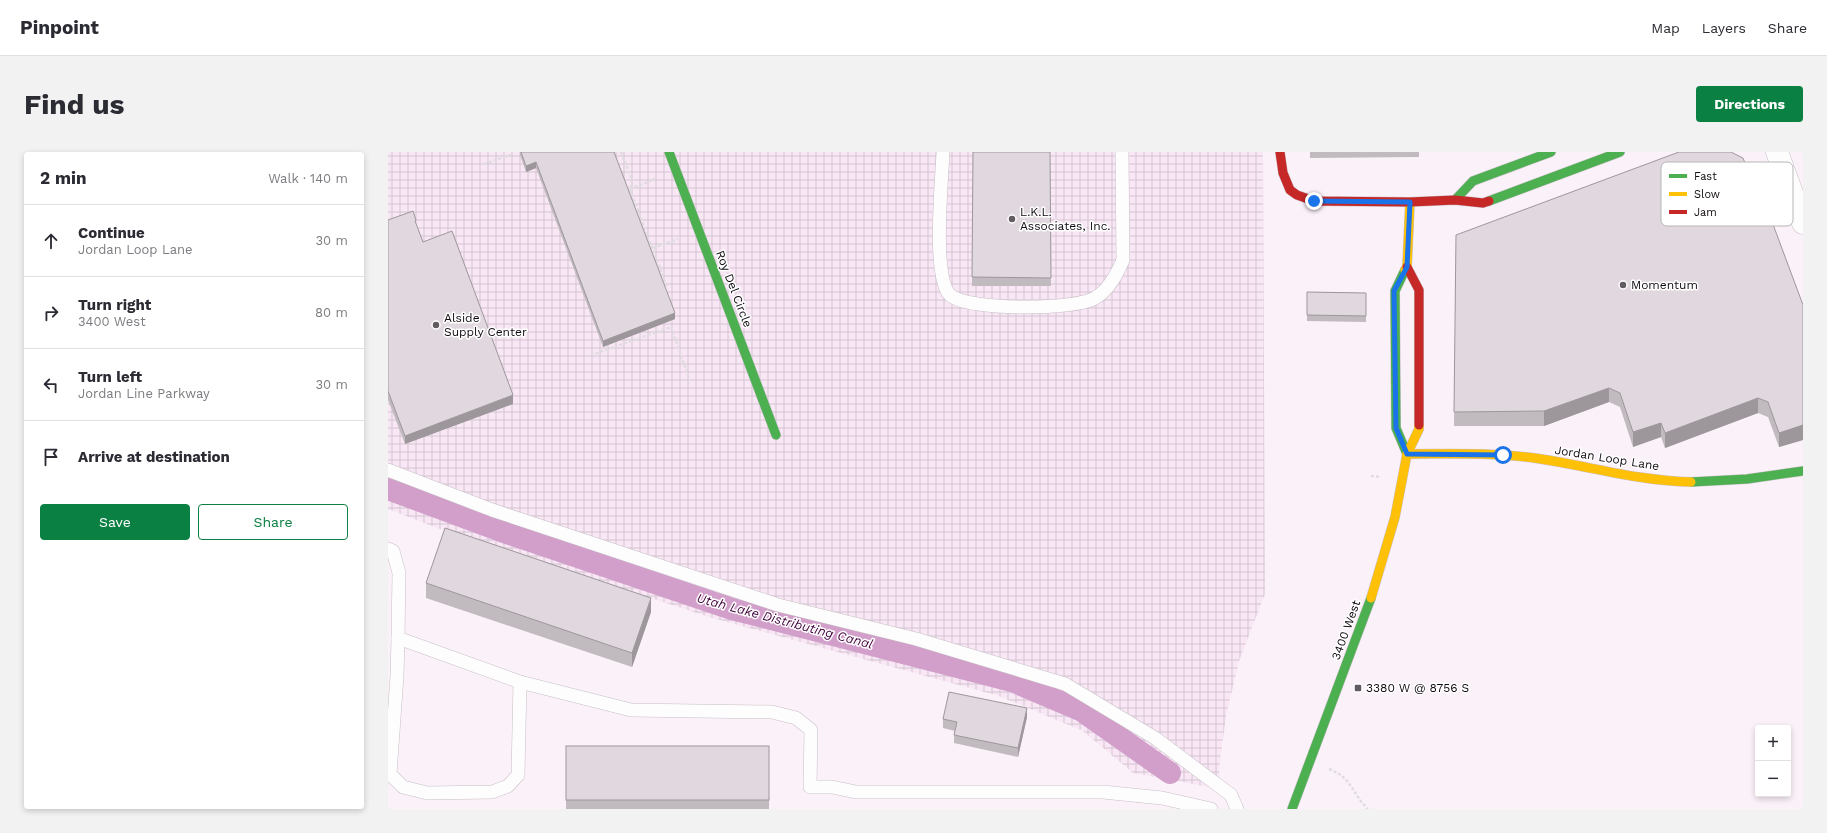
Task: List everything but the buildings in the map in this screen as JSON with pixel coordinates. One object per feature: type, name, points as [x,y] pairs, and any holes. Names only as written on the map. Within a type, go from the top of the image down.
[{"type":"street","name":"Roy Del Circle","points":[[669,152],[776,435]]},
{"type":"street","points":[[1280,152],[1283,173],[1290,190],[1297,195],[1314,201],[1410,202],[1455,200],[1483,203],[1620,152]]},
{"type":"street","points":[[1455,200],[1473,181],[1551,152]]},
{"type":"street","points":[[1777,152],[1781,162]]},
{"type":"street","points":[[1793,196],[1803,223]]},
{"type":"street","name":"3400 West","points":[[1407,454],[1396,428],[1394,291],[1407,267],[1410,202]]},
{"type":"street","name":"3400 West","points":[[1292,809],[1358,635],[1385,555],[1395,517],[1407,454],[1419,429],[1418,290],[1407,267]]},
{"type":"street","name":"Jordan Loop Lane","points":[[1407,454],[1469,454],[1526,457],[1652,480],[1739,480],[1803,471]]},
{"type":"lane","points":[[943,152],[940,259],[942,278],[950,295],[962,302],[1001,307],[1080,304],[1096,298],[1107,288],[1117,275],[1123,260],[1122,152]]},
{"type":"lane","points":[[388,470],[492,510],[778,605],[916,639],[1065,684],[1155,738],[1231,795],[1237,809]]},
{"type":"lane","points":[[388,549],[393,551],[400,573],[397,676],[390,774],[403,787],[428,793],[492,792],[508,786],[518,775],[520,682]]},
{"type":"lane","points":[[398,638],[520,682],[631,710],[772,712],[796,718],[811,730],[810,787],[832,788],[856,792],[1103,792],[1162,798],[1211,809]]},
{"type":"path","points":[[621,152],[632,180],[630,189],[667,287]]},
{"type":"path","points":[[484,164],[514,154]]},
{"type":"path","points":[[626,190],[656,179]]},
{"type":"path","points":[[652,248],[678,239]]},
{"type":"path","points":[[591,355],[671,327],[690,381]]},
{"type":"path","points":[[1371,476],[1382,477]]},
{"type":"path","points":[[1309,762],[1337,772],[1349,781],[1368,809]]},
{"type":"shaded area","points":[[388,152],[1263,152],[1265,594],[1239,661],[1226,716],[1219,769],[1220,789],[1133,773],[1083,731],[999,696],[709,617],[450,533],[388,509]]},
{"type":"waterway","name":"Utah Lake Distributing Canal","points":[[388,489],[501,531],[732,609],[1012,681],[1082,711],[1170,773]]},
{"type":"traffic: fast","points":[[669,152],[776,435]]},
{"type":"traffic: fast","points":[[1455,200],[1473,181],[1551,152]]},
{"type":"traffic: fast","points":[[1489,201],[1620,152]]},
{"type":"traffic: fast","points":[[1405,270],[1395,291],[1396,428],[1407,454]]},
{"type":"traffic: fast","points":[[1691,482],[1747,479],[1803,471]]},
{"type":"traffic: fast","points":[[1292,809],[1371,598]]},
{"type":"traffic: slow","points":[[1405,270],[1407,267],[1410,202]]},
{"type":"traffic: slow","points":[[1371,598],[1395,517],[1407,454],[1419,429],[1419,425]]},
{"type":"traffic: slow","points":[[1407,454],[1508,455],[1560,462],[1653,479],[1691,482]]},
{"type":"traffic: jam","points":[[1280,152],[1283,173],[1290,190],[1297,195],[1314,201],[1410,202],[1455,200],[1483,203],[1489,201]]},
{"type":"traffic: jam","points":[[1407,267],[1419,290],[1419,425]]},
{"type":"place","name":"L.K.L. Associates, Inc.","points":[[1012,219]]},
{"type":"place","name":"Momentum","points":[[1623,285]]},
{"type":"place","name":"Alside Supply Center","points":[[436,325]]},
{"type":"place","name":"3380 W @ 8756 S","points":[[1358,688]]},
{"type":"route","points":[[1314,201],[1410,202],[1407,267],[1394,291],[1396,428],[1407,454],[1503,455]]}]
